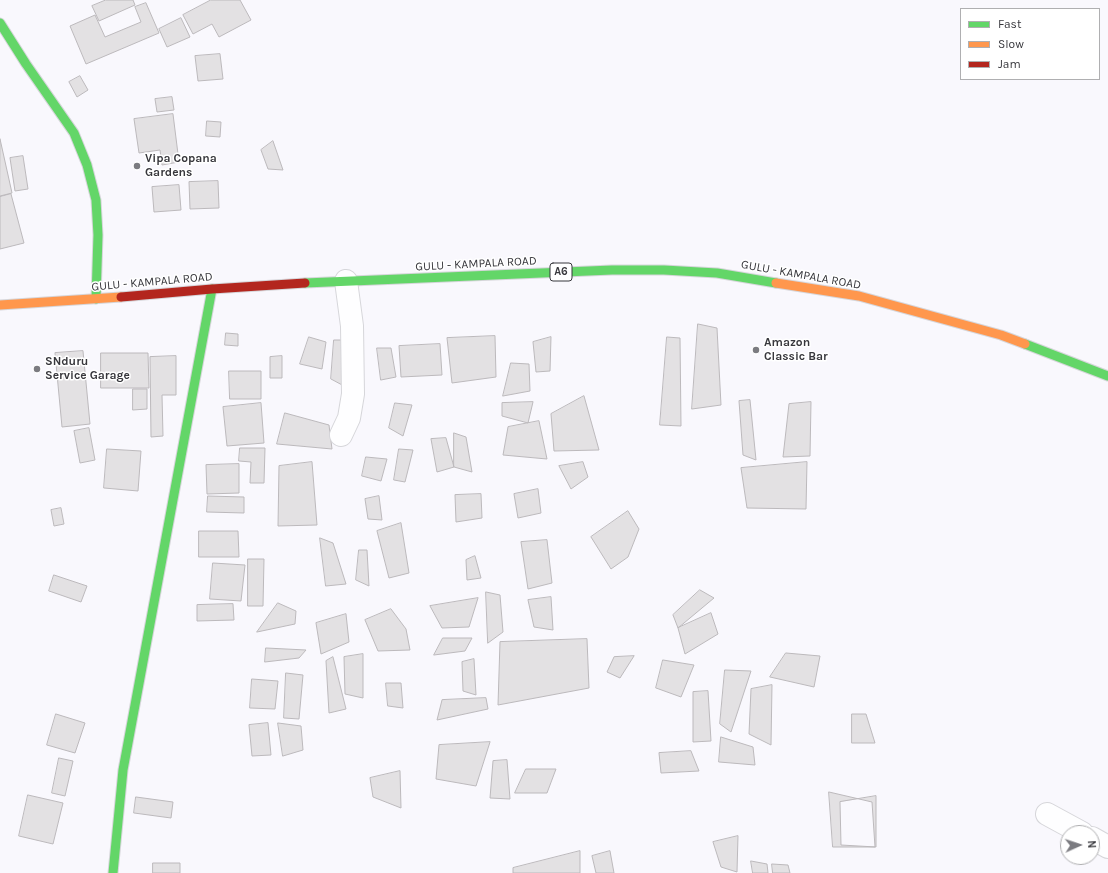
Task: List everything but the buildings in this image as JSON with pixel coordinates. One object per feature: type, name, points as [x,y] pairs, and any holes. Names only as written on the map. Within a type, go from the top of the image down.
[{"type":"main road","points":[[0,23],[74,134],[87,165],[96,200],[98,235],[96,299]]},
{"type":"main road","name":"GULU - KAMPALA ROAD","points":[[0,305],[96,299],[212,289],[346,281],[612,270],[664,270],[717,273],[859,296],[1001,335],[1108,376]]},
{"type":"main road","points":[[113,873],[123,770],[212,289]]},
{"type":"street","points":[[342,435],[349,418],[353,394],[352,326],[346,281]]},
{"type":"street","points":[[1047,814],[1067,825]]},
{"type":"traffic: fast","points":[[0,23],[26,64],[74,133],[87,165],[96,200],[98,235],[96,299]]},
{"type":"traffic: fast","points":[[305,283],[612,270],[664,270],[717,273],[776,283]]},
{"type":"traffic: fast","points":[[113,873],[123,770],[212,289]]},
{"type":"traffic: fast","points":[[1025,344],[1108,376]]},
{"type":"traffic: slow","points":[[776,283],[859,296],[1001,335],[1025,344]]},
{"type":"traffic: slow","points":[[0,305],[121,297]]},
{"type":"traffic: jam","points":[[121,297],[305,283]]},
{"type":"place","name":"Vipa Copana Gardens","points":[[137,166]]},
{"type":"place","name":"Amazon Classic Bar","points":[[756,350]]},
{"type":"place","name":"SNduru Service Garage","points":[[37,369]]}]
